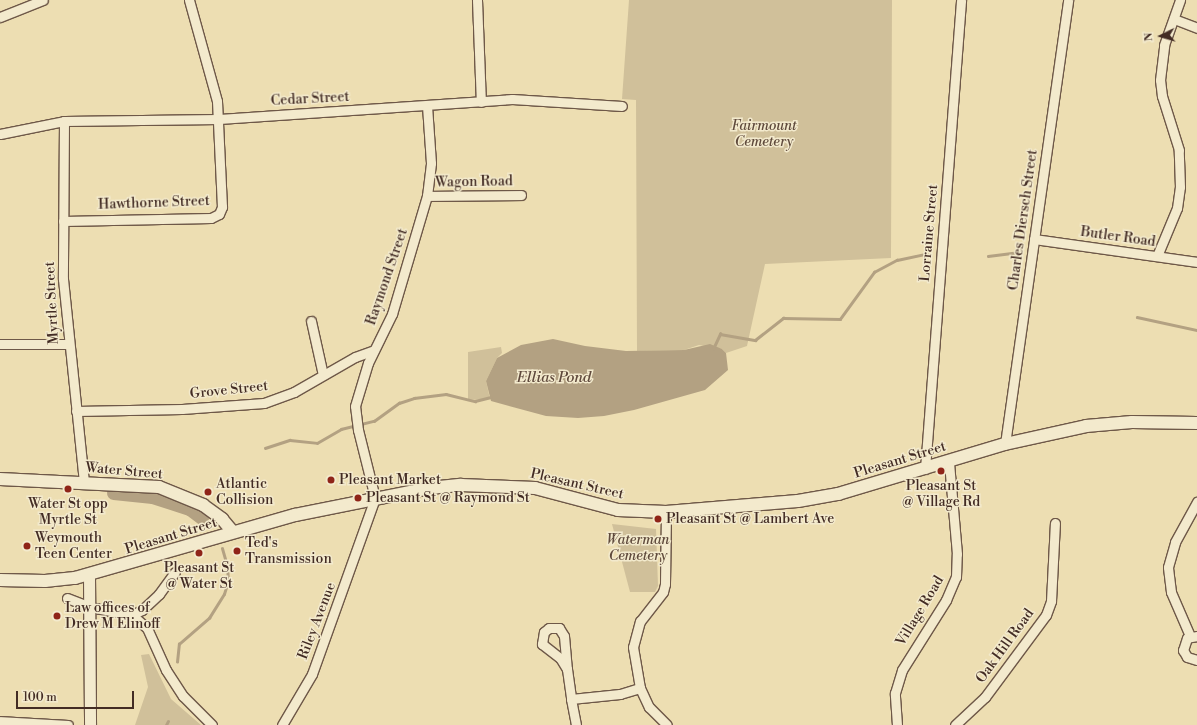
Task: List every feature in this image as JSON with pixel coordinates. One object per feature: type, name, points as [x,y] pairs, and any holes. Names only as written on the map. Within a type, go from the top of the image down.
[{"type":"main road","name":"Pleasant Street","points":[[0,580],[55,581],[89,576],[233,532],[375,498],[449,486],[520,487],[561,493],[618,510],[666,512],[817,498],[925,469],[1005,444],[1066,429],[1109,423],[1197,424]]},
{"type":"main road","name":"Water Street","points":[[0,479],[149,486],[171,491],[211,510],[233,532]]},
{"type":"street","points":[[0,17],[43,0]]},
{"type":"street","name":"Hawthorne Street","points":[[63,221],[211,218],[219,214],[222,207],[217,101],[189,0]]},
{"type":"street","points":[[477,0],[481,102]]},
{"type":"street","name":"Lorraine Street","points":[[925,469],[961,0]]},
{"type":"street","name":"Charles Diersch Street","points":[[1005,444],[1068,0]]},
{"type":"street","points":[[1157,256],[1176,208],[1180,186],[1179,150],[1162,96],[1160,62],[1180,0]]},
{"type":"street","points":[[1174,19],[1197,28]]},
{"type":"street","name":"Cedar Street","points":[[0,134],[64,121],[219,119],[428,106],[512,99],[622,106]]},
{"type":"street","name":"Raymond Street","points":[[375,498],[354,414],[356,399],[374,350],[392,314],[426,196],[431,163],[428,106]]},
{"type":"street","name":"Myrtle Street","points":[[64,121],[63,279],[68,344],[84,483]]},
{"type":"street","name":"Wagon Road","points":[[426,196],[521,196]]},
{"type":"street","name":"Butler Road","points":[[1034,239],[1197,262]]},
{"type":"street","points":[[311,321],[323,375]]},
{"type":"street","points":[[0,344],[68,344]]},
{"type":"street","name":"Grove Street","points":[[76,411],[182,409],[252,404],[279,398],[355,357],[374,350]]},
{"type":"street","name":"Village Road","points":[[897,725],[895,693],[902,670],[946,600],[956,577],[949,462]]},
{"type":"street","name":"Riley Avenue","points":[[282,725],[306,686],[375,498]]},
{"type":"street","points":[[1197,502],[1175,542],[1168,567],[1171,592],[1194,636],[1184,642],[1183,650],[1187,657],[1197,660]]},
{"type":"street","points":[[666,512],[666,584],[663,592],[640,621],[634,637],[633,655],[640,688],[650,707],[667,725]]},
{"type":"street","name":"Oak Hill Road","points":[[955,725],[985,697],[1046,615],[1052,601],[1055,523]]},
{"type":"street","points":[[132,615],[142,610],[159,594],[175,572]]},
{"type":"street","points":[[89,576],[90,725]]},
{"type":"street","points":[[67,598],[90,607],[132,615],[147,628],[166,670],[182,696],[212,725]]},
{"type":"street","points":[[568,669],[571,699],[576,725]]},
{"type":"street","points":[[571,699],[620,694],[640,688]]},
{"type":"street","points":[[0,721],[68,725]]},
{"type":"green space","name":"Fairmount Cemetery","points":[[629,0],[892,0],[891,258],[765,264],[747,346],[726,353],[722,349],[699,345],[684,350],[637,351],[636,100],[622,99]]},
{"type":"green space","points":[[501,347],[502,353],[497,358],[486,381],[490,399],[468,400],[468,352]]},
{"type":"green space","name":"Waterman Cemetery","points":[[612,524],[656,529],[658,586],[655,592],[630,592]]},
{"type":"green space","points":[[149,654],[171,699],[201,725],[135,725],[148,687],[141,655]]},
{"type":"water","name":"Ellias Pond","points":[[553,339],[585,346],[626,351],[684,350],[710,344],[722,349],[726,353],[728,370],[705,390],[634,410],[604,416],[578,418],[546,416],[491,401],[486,381],[497,358],[521,345]]},
{"type":"waterway","points":[[988,256],[1021,252]]},
{"type":"waterway","points":[[713,349],[720,334],[755,340],[783,318],[840,319],[874,272],[897,260],[926,254]]},
{"type":"waterway","points":[[1137,317],[1197,330]]},
{"type":"waterway","points":[[265,448],[290,440],[317,443],[341,429],[374,421],[399,403],[414,398],[446,394],[475,401],[491,397]]},
{"type":"waterway","points":[[114,493],[153,497],[190,509],[202,518]]},
{"type":"waterway","points":[[204,516],[202,518],[208,523]]},
{"type":"waterway","points":[[177,662],[179,644],[209,618],[224,594],[228,581],[227,566],[222,549]]},
{"type":"waterway","points":[[166,725],[168,721]]},
{"type":"place","name":"Pleasant St @ Village Rd","points":[[941,471]]},
{"type":"place","name":"Pleasant Market","points":[[331,480]]},
{"type":"place","name":"Water St opp Myrtle St","points":[[68,489]]},
{"type":"place","name":"Atlantic Collision","points":[[208,492]]},
{"type":"place","name":"Pleasant St @ Raymond St","points":[[358,498]]},
{"type":"place","name":"Pleasant St @ Lambert Ave","points":[[658,519]]},
{"type":"place","name":"Weymouth Teen Center","points":[[27,546]]},
{"type":"place","name":"Ted's Transmission","points":[[237,551]]},
{"type":"place","name":"Pleasant St @ Water St","points":[[199,553]]},
{"type":"place","name":"Law offices of Drew M Elinoff","points":[[57,616]]}]
